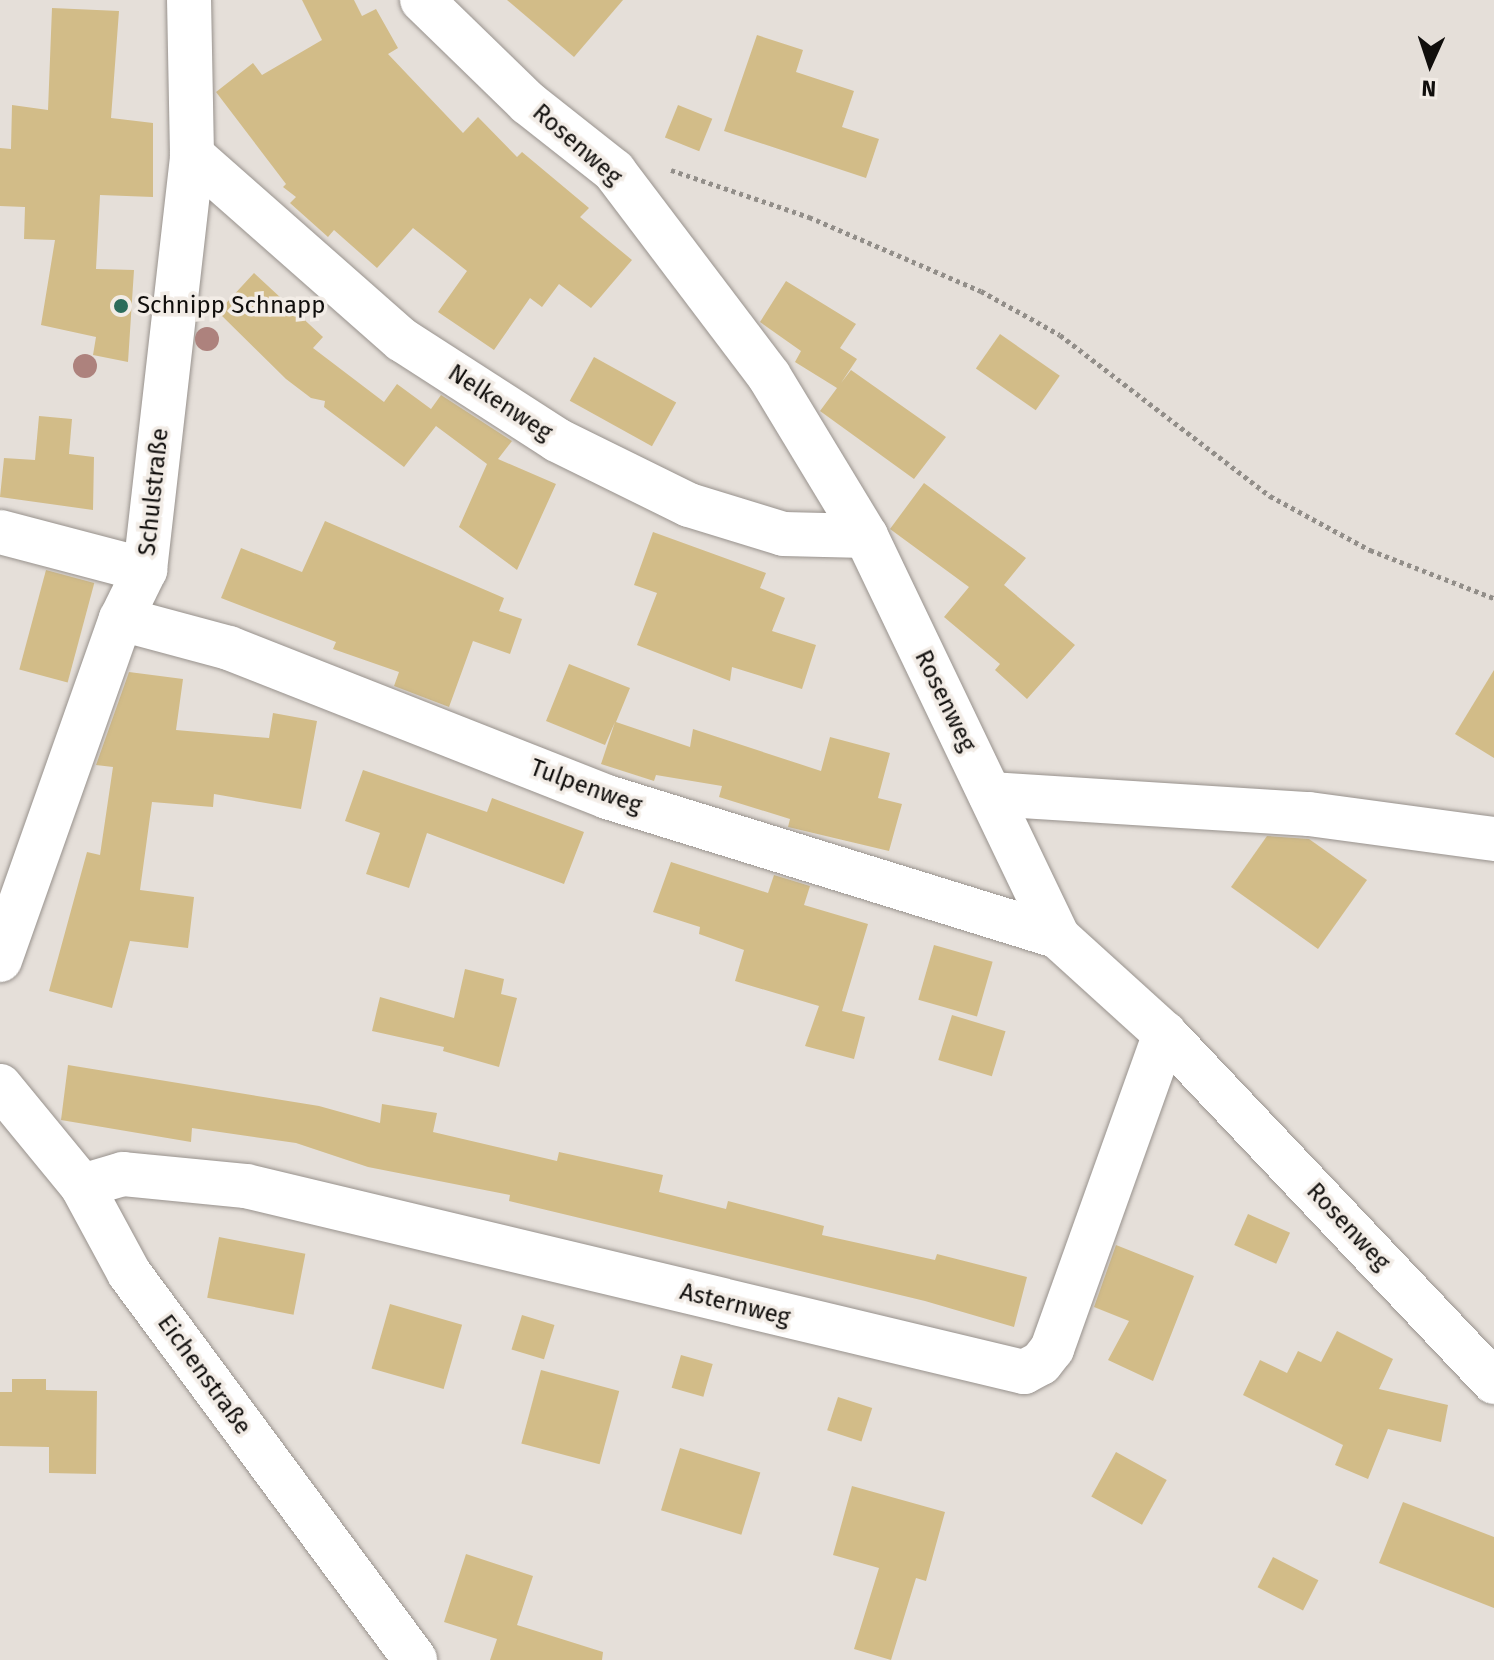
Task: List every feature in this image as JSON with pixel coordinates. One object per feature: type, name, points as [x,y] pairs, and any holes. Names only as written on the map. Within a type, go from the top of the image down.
[{"type":"street","name":"Schulstraße","points":[[0,960],[121,619],[145,570],[192,155],[189,0]]},
{"type":"street","name":"Rosenweg","points":[[422,0],[528,103],[614,171],[769,376],[866,536],[1058,937],[1165,1034],[1494,1382]]},
{"type":"street","name":"Nelkenweg","points":[[192,155],[402,340],[557,440],[702,509],[783,534],[866,536]]},
{"type":"street","points":[[0,532],[145,570]]},
{"type":"street","name":"Tulpenweg","points":[[121,619],[229,648],[607,797],[1058,937]]},
{"type":"street","points":[[990,794],[1309,814],[1494,839]]},
{"type":"street","name":"Asternweg","points":[[82,1186],[123,1174],[246,1186],[1024,1372],[1041,1363],[1052,1349],[1165,1034]]},
{"type":"street","name":"Eichenstraße","points":[[0,1086],[82,1186],[129,1273],[415,1660]]},
{"type":"path","points":[[614,171],[660,167],[809,217],[981,291],[1060,335],[1270,496],[1370,550],[1494,598]]},
{"type":"building","points":[[302,0],[354,0],[362,16],[376,9],[398,48],[388,54],[463,133],[478,117],[517,157],[522,152],[589,208],[580,217],[632,260],[591,308],[559,284],[542,307],[530,298],[494,350],[438,312],[467,271],[413,228],[377,268],[334,230],[328,237],[290,203],[296,197],[283,187],[286,184],[216,92],[253,63],[262,75],[322,40]]},
{"type":"building","points":[[507,0],[623,0],[574,57]]},
{"type":"building","points":[[52,8],[119,11],[111,118],[153,123],[153,197],[100,195],[96,269],[134,270],[128,362],[93,355],[96,337],[41,325],[55,240],[24,239],[25,207],[0,206],[0,148],[11,149],[12,105],[48,110]]},
{"type":"building","points":[[757,35],[803,50],[796,72],[854,91],[842,127],[879,139],[866,178],[724,131]]},
{"type":"building","points":[[678,105],[712,119],[699,151],[665,137]]},
{"type":"building","points":[[254,273],[323,337],[313,348],[384,402],[397,384],[431,409],[441,395],[512,441],[498,459],[556,484],[517,570],[459,527],[487,464],[436,426],[404,467],[324,407],[325,401],[311,398],[286,379],[218,312]]},
{"type":"building","points":[[786,281],[856,324],[840,348],[857,359],[841,383],[851,370],[946,437],[914,479],[820,411],[837,388],[795,362],[801,351],[760,322]]},
{"type":"building","points":[[1000,334],[1060,376],[1036,410],[976,368]]},
{"type":"building","points":[[594,357],[676,403],[652,446],[570,401]]},
{"type":"building","points":[[39,416],[72,419],[69,454],[94,457],[93,510],[0,497],[4,458],[35,460]]},
{"type":"building","points":[[924,483],[1026,558],[1004,585],[1075,645],[1027,699],[995,670],[1000,664],[944,617],[969,587],[890,529]]},
{"type":"building","points":[[325,521],[504,598],[499,611],[522,619],[510,654],[473,641],[449,707],[394,686],[399,672],[333,649],[336,642],[221,598],[241,548],[302,572]]},
{"type":"building","points":[[653,532],[766,573],[760,588],[785,598],[772,631],[816,645],[802,689],[732,667],[730,681],[637,645],[657,593],[634,585]]},
{"type":"building","points":[[46,570],[94,583],[68,682],[19,669]]},
{"type":"building","points":[[569,664],[630,688],[616,722],[690,747],[693,729],[821,771],[830,737],[890,753],[878,798],[902,804],[889,851],[788,827],[790,819],[719,797],[722,786],[656,775],[654,781],[601,764],[615,722],[605,745],[546,721]]},
{"type":"building","points":[[1494,670],[1494,758],[1455,734]]},
{"type":"building","points":[[129,672],[183,679],[176,730],[269,738],[273,713],[317,721],[301,809],[214,794],[213,807],[152,802],[140,890],[194,897],[188,948],[130,941],[112,1008],[49,991],[87,852],[100,855],[113,767],[96,765]]},
{"type":"building","points":[[363,770],[487,812],[492,798],[584,832],[564,884],[427,833],[409,888],[366,874],[380,833],[345,821]]},
{"type":"building","points":[[1267,836],[1309,839],[1367,880],[1318,949],[1231,887]]},
{"type":"building","points":[[671,862],[768,893],[774,875],[810,886],[804,905],[868,924],[842,1011],[865,1017],[854,1059],[805,1046],[819,1006],[735,981],[744,950],[699,934],[700,927],[653,912]]},
{"type":"building","points":[[934,945],[993,962],[977,1017],[918,1000]]},
{"type":"building","points":[[465,969],[504,979],[501,994],[517,998],[499,1067],[443,1051],[444,1047],[372,1031],[380,997],[454,1018]]},
{"type":"building","points":[[952,1015],[1006,1031],[992,1076],[938,1060]]},
{"type":"building","points":[[68,1065],[319,1106],[380,1123],[382,1104],[437,1113],[433,1132],[557,1161],[559,1152],[663,1175],[659,1192],[726,1209],[728,1201],[824,1226],[822,1235],[935,1260],[937,1254],[1027,1277],[1014,1327],[925,1301],[509,1201],[510,1195],[368,1167],[296,1143],[192,1128],[191,1142],[61,1120]]},
{"type":"building","points":[[1248,1214],[1290,1233],[1276,1264],[1234,1245]]},
{"type":"building","points":[[219,1237],[305,1254],[294,1315],[207,1298]]},
{"type":"building","points":[[1116,1245],[1194,1276],[1153,1381],[1108,1360],[1129,1321],[1094,1307]]},
{"type":"building","points":[[390,1304],[462,1325],[444,1389],[372,1368]]},
{"type":"building","points":[[522,1315],[555,1325],[544,1359],[511,1349]]},
{"type":"building","points":[[1337,1331],[1393,1359],[1379,1389],[1448,1405],[1441,1442],[1388,1429],[1368,1479],[1335,1465],[1343,1445],[1243,1395],[1260,1360],[1287,1373],[1298,1351],[1321,1362]]},
{"type":"building","points":[[681,1355],[713,1364],[703,1397],[672,1388]]},
{"type":"building","points":[[541,1370],[619,1391],[600,1464],[521,1443]]},
{"type":"building","points":[[12,1379],[46,1379],[46,1390],[97,1391],[96,1474],[49,1473],[49,1447],[0,1446],[0,1392],[12,1392]]},
{"type":"building","points":[[838,1397],[872,1408],[861,1441],[827,1430]]},
{"type":"building","points":[[680,1448],[760,1473],[741,1535],[661,1510]]},
{"type":"building","points":[[1116,1452],[1167,1480],[1142,1525],[1091,1497]]},
{"type":"building","points":[[852,1486],[945,1512],[926,1581],[916,1578],[891,1660],[854,1649],[879,1568],[833,1555]]},
{"type":"building","points":[[1403,1502],[1494,1537],[1494,1608],[1379,1563]]},
{"type":"building","points":[[466,1554],[533,1576],[517,1625],[603,1652],[602,1660],[490,1660],[497,1639],[444,1622]]},
{"type":"building","points":[[1273,1557],[1318,1580],[1303,1610],[1258,1587]]},
{"type":"place","name":"Schnipp Schnapp","points":[[121,306]]}]
